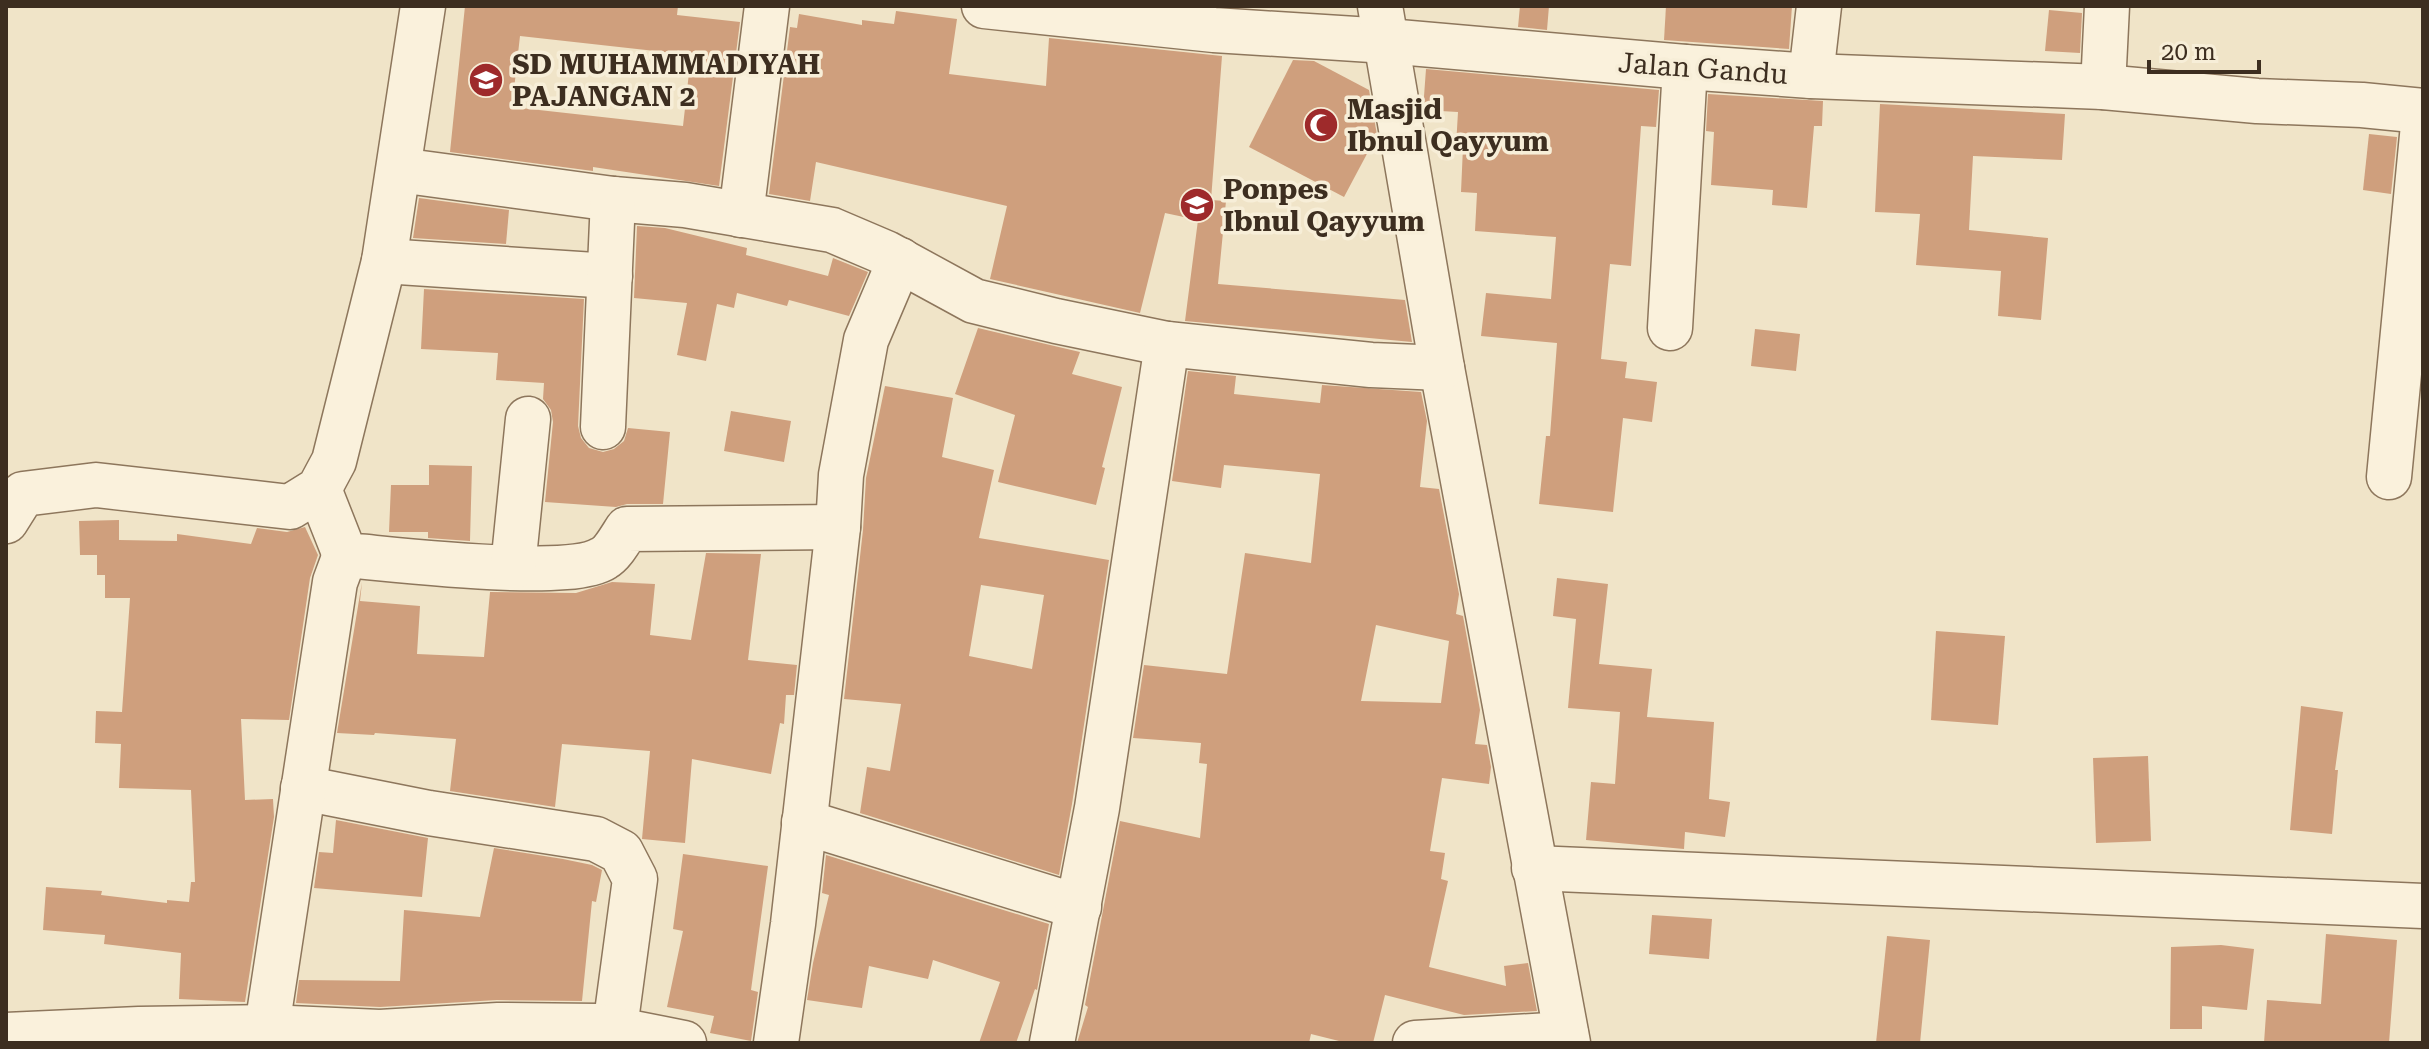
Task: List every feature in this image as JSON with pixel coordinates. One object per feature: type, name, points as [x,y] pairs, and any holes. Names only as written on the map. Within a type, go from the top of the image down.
[{"type":"street","points":[[6,521],[23,494],[96,485],[290,507],[319,489],[334,461],[384,261],[423,6]]},
{"type":"street","points":[[741,215],[767,6]]},
{"type":"street","name":"Jalan Gandu","points":[[984,6],[1384,24],[1685,67],[1811,76],[2103,87],[2257,101],[2423,111]]},
{"type":"street","points":[[1811,76],[1819,6]]},
{"type":"street","points":[[2103,87],[2107,6]]},
{"type":"street","points":[[1384,24],[1442,368],[1567,1039],[1415,1043]]},
{"type":"street","points":[[1670,328],[1685,67]]},
{"type":"street","points":[[2389,477],[2423,125]]},
{"type":"street","points":[[399,170],[613,199],[685,205],[832,230],[900,260],[974,301],[1167,344],[1371,365],[1442,368]]},
{"type":"street","points":[[603,427],[613,199]]},
{"type":"street","points":[[776,1043],[793,924],[838,527],[841,475],[866,340],[900,260]]},
{"type":"street","points":[[384,261],[610,276]]},
{"type":"street","points":[[1052,1043],[1079,907],[1167,344]]},
{"type":"street","points":[[513,567],[528,419]]},
{"type":"street","points":[[267,1027],[335,582],[345,555],[319,489]]},
{"type":"street","points":[[345,555],[513,567],[574,568],[605,558],[627,529],[838,527]]},
{"type":"street","points":[[303,788],[429,813],[596,839],[621,852],[635,879],[614,1036]]},
{"type":"street","points":[[804,822],[1079,907]]},
{"type":"street","points":[[1534,868],[2423,906]]},
{"type":"street","points":[[6,1035],[267,1027],[380,1032],[498,1025],[598,1026],[614,1036],[684,1043]]},
{"type":"building","name":"SD MUHAMMADIYAH PAJANGAN 2","points":[[465,6],[678,6],[677,15],[740,22],[719,186],[593,167],[593,171],[450,152]],"holes":[[[520,36],[691,55],[683,126],[512,107]]]},
{"type":"building","points":[[1520,6],[1549,6],[1547,30],[1518,27]]},
{"type":"building","points":[[1666,6],[1792,6],[1789,49],[1664,40]]},
{"type":"building","points":[[2049,10],[2082,13],[2080,53],[2045,51]]},
{"type":"building","points":[[896,11],[957,19],[949,74],[1046,86],[1049,38],[1222,56],[1211,200],[1226,201],[1218,284],[1405,300],[1412,342],[1185,321],[1198,220],[1165,213],[1140,313],[990,279],[1007,206],[816,162],[810,201],[769,194],[790,27],[797,28],[799,14],[862,25],[862,20],[894,24]]},
{"type":"building","name":"Masjid Ibnul Qayyum","points":[[1293,60],[1314,61],[1369,90],[1377,135],[1344,197],[1249,147]]},
{"type":"building","points":[[1426,69],[1659,90],[1656,127],[1641,126],[1631,266],[1610,264],[1601,359],[1627,362],[1625,378],[1657,382],[1652,422],[1623,418],[1613,512],[1539,504],[1546,436],[1550,436],[1557,343],[1481,336],[1486,293],[1551,299],[1556,237],[1475,231],[1477,193],[1461,192],[1463,147],[1456,146],[1458,112],[1423,110]]},
{"type":"building","points":[[1708,94],[1823,101],[1822,126],[1814,126],[1807,208],[1772,205],[1773,190],[1711,185],[1714,132],[1706,131]]},
{"type":"building","points":[[1880,104],[2065,114],[2062,160],[1973,156],[1969,230],[2048,238],[2041,320],[1998,316],[2001,271],[1916,265],[1920,214],[1875,212]]},
{"type":"building","points":[[2369,134],[2397,137],[2391,194],[2363,190]]},
{"type":"building","points":[[419,198],[509,210],[506,244],[413,238]]},
{"type":"building","points":[[637,226],[665,228],[747,248],[746,255],[828,276],[833,258],[868,272],[849,316],[789,300],[787,306],[737,293],[734,308],[717,304],[706,361],[677,355],[687,303],[634,298]]},
{"type":"building","points":[[424,289],[584,299],[578,426],[581,438],[589,448],[603,452],[614,449],[624,441],[628,428],[670,432],[663,504],[616,507],[545,502],[553,422],[551,410],[543,399],[544,383],[496,380],[498,353],[421,349]]},
{"type":"building","points":[[978,328],[1080,352],[1072,374],[1122,387],[1096,505],[998,482],[1015,415],[955,394]]},
{"type":"building","points":[[1755,329],[1800,334],[1796,371],[1751,366]]},
{"type":"building","points":[[1188,371],[1236,376],[1234,394],[1320,403],[1322,385],[1421,392],[1427,421],[1420,487],[1439,489],[1459,594],[1456,614],[1463,616],[1480,710],[1475,744],[1487,745],[1491,767],[1489,784],[1442,778],[1430,851],[1445,853],[1441,879],[1448,881],[1429,967],[1506,986],[1504,966],[1528,963],[1537,1011],[1464,1015],[1385,995],[1373,1043],[1347,1043],[1311,1034],[1309,1043],[1077,1043],[1088,1007],[1085,1005],[1120,821],[1200,838],[1207,764],[1199,763],[1201,743],[1133,738],[1144,665],[1227,674],[1245,553],[1311,563],[1320,474],[1224,465],[1221,488],[1172,481]],"holes":[[[1376,625],[1449,641],[1441,703],[1361,701]]]},
{"type":"building","points":[[885,386],[953,398],[942,457],[994,470],[979,538],[1109,560],[1059,875],[860,813],[867,767],[890,771],[901,704],[844,699],[866,478]],"holes":[[[981,585],[1044,595],[1032,669],[969,656]]]},
{"type":"building","points":[[731,411],[791,421],[784,462],[724,451]]},
{"type":"building","points":[[429,465],[472,466],[470,541],[428,538],[428,532],[389,532],[391,485],[429,485]]},
{"type":"building","points":[[119,520],[119,540],[177,541],[177,534],[251,544],[257,528],[287,532],[305,527],[318,555],[310,578],[289,720],[241,719],[245,800],[273,799],[274,817],[245,1002],[179,999],[181,953],[104,944],[105,935],[43,930],[46,887],[102,891],[101,895],[167,903],[167,900],[189,902],[191,882],[195,882],[191,790],[119,788],[121,744],[95,743],[96,711],[122,712],[130,598],[105,598],[105,575],[97,575],[97,555],[80,555],[79,521]]},
{"type":"building","points":[[706,553],[761,554],[748,660],[797,665],[794,695],[786,695],[784,724],[780,723],[771,774],[692,759],[685,843],[642,839],[650,751],[562,744],[555,807],[450,791],[456,739],[337,733],[362,582],[360,601],[420,606],[417,654],[484,657],[490,592],[576,593],[612,582],[655,584],[650,635],[691,640]]},
{"type":"building","points":[[1557,578],[1608,584],[1599,664],[1652,669],[1647,717],[1714,722],[1709,799],[1730,802],[1725,837],[1685,832],[1684,849],[1586,840],[1591,782],[1615,784],[1620,712],[1568,708],[1576,619],[1553,616]]},
{"type":"building","points":[[1936,631],[2005,636],[1998,725],[1931,720]]},
{"type":"building","points":[[2301,706],[2343,712],[2335,770],[2338,770],[2332,834],[2290,830]]},
{"type":"building","points":[[2148,756],[2151,841],[2096,843],[2093,758]]},
{"type":"building","points":[[336,820],[428,838],[422,897],[314,888],[319,852],[333,853]]},
{"type":"building","points":[[494,848],[563,859],[602,870],[596,902],[592,901],[582,1001],[497,1000],[380,1007],[296,1003],[299,980],[400,981],[404,910],[480,917]]},
{"type":"building","points":[[683,854],[768,866],[751,990],[758,992],[751,1041],[710,1033],[714,1016],[667,1007],[683,931],[673,929]]},
{"type":"building","points":[[826,855],[1049,924],[1037,990],[1016,1043],[979,1043],[1000,982],[933,960],[928,979],[869,966],[862,1008],[807,1000],[829,895],[822,893]]},
{"type":"building","points":[[1652,915],[1712,919],[1709,959],[1649,954]]},
{"type":"building","points":[[2326,934],[2397,940],[2389,1043],[2264,1043],[2267,1000],[2321,1004]]},
{"type":"building","points":[[1887,936],[1930,940],[1920,1043],[1876,1043]]},
{"type":"building","points":[[2221,945],[2254,949],[2247,1010],[2202,1006],[2202,1029],[2170,1029],[2171,947]]},
{"type":"place","name":"SD MUHAMMADIYAH PAJANGAN 2","points":[[486,80]]},
{"type":"place","name":"Masjid Ibnul Qayyum","points":[[1321,125]]},
{"type":"place","name":"Ponpes Ibnul Qayyum","points":[[1197,205]]}]
